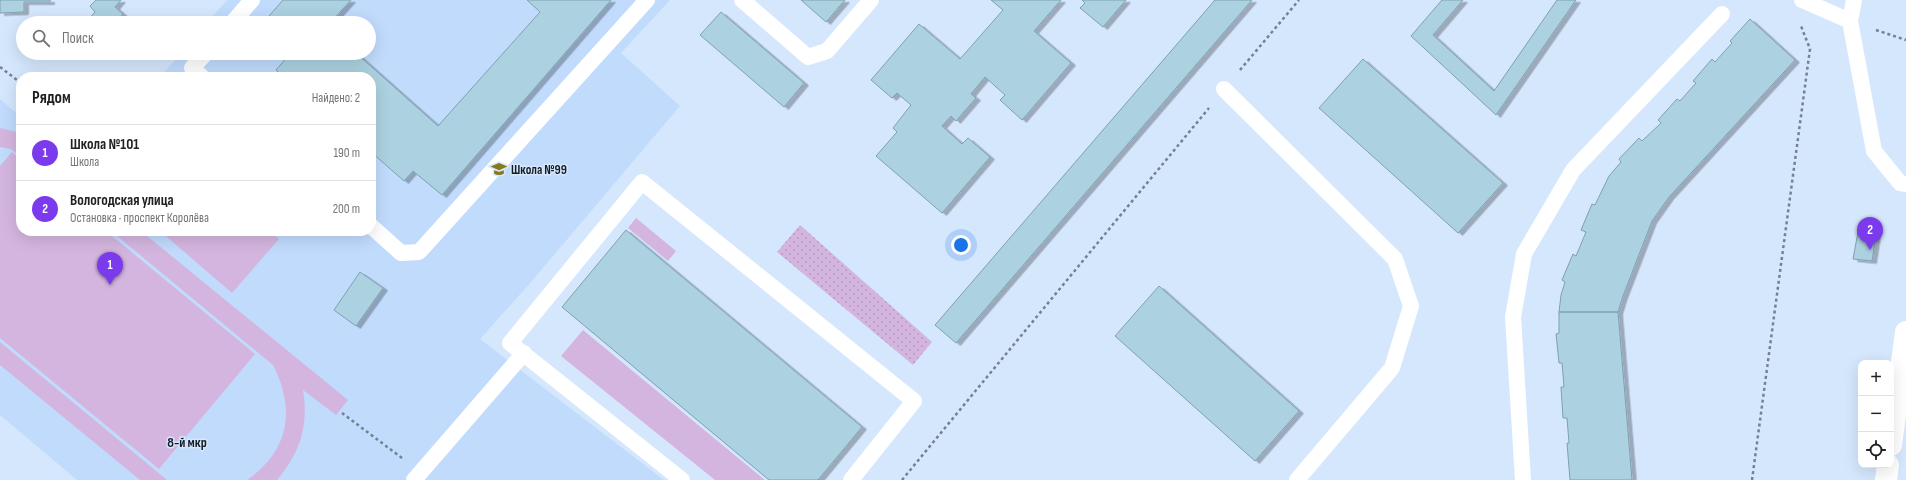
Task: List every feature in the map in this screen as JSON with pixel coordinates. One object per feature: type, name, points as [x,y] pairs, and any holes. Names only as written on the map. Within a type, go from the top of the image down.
[{"type":"main road","points":[[1893,432],[1906,332]]},
{"type":"main road","points":[[1886,480],[1888,468]]},
{"type":"lane","points":[[238,16],[252,0]]},
{"type":"lane","points":[[376,230],[401,253],[419,252],[646,0]]},
{"type":"lane","points":[[742,0],[808,57],[827,51],[871,0]]},
{"type":"lane","points":[[1802,0],[1850,21]]},
{"type":"lane","points":[[1854,0],[1850,21],[1874,151],[1900,183],[1906,184]]},
{"type":"lane","points":[[1522,480],[1513,317],[1524,254],[1573,170],[1722,14]]},
{"type":"lane","points":[[196,72],[192,68],[199,60]]},
{"type":"lane","points":[[1224,89],[1395,259],[1410,306],[1392,368],[1297,480]]},
{"type":"lane","points":[[682,480],[510,343],[642,182],[914,401],[851,480]]},
{"type":"lane","points":[[414,480],[524,353]]},
{"type":"path","points":[[902,480],[1299,0]]},
{"type":"path","points":[[1752,480],[1810,49],[1798,21]]},
{"type":"path","points":[[0,67],[16,79]]},
{"type":"path","points":[[342,413],[404,460]]},
{"type":"shaded area","points":[[227,0],[670,0],[621,53],[680,106],[531,282],[480,339],[664,480],[77,480],[0,415],[0,99],[16,113],[16,236],[376,236],[376,72],[164,72],[175,60],[376,60],[376,16],[213,16]]},
{"type":"shaded area","points":[[0,128],[16,132],[16,153],[11,149],[0,147]]},
{"type":"shaded area","points":[[12,152],[16,156],[16,236],[112,236],[255,354],[159,469],[0,338],[0,166]]},
{"type":"shaded area","points":[[636,218],[676,251],[668,261],[628,228]]},
{"type":"shaded area","points":[[800,225],[932,342],[913,365],[777,252]]},
{"type":"shaded area","points":[[117,236],[147,236],[348,400],[336,415],[303,390],[305,415],[301,438],[292,460],[277,480],[247,480],[261,469],[272,456],[280,443],[284,428],[286,414],[285,398],[273,365]]},
{"type":"shaded area","points":[[166,236],[276,236],[279,239],[232,293]]},
{"type":"shaded area","points":[[583,330],[765,480],[715,480],[561,356]]},
{"type":"shaded area","points":[[0,342],[167,480],[140,480],[0,365]]},
{"type":"building","points":[[0,0],[50,0],[50,2],[24,2],[24,12],[0,13]]},
{"type":"building","points":[[96,0],[121,0],[115,7],[123,14],[121,16],[91,16],[95,12],[90,6]]},
{"type":"building","points":[[283,0],[351,0],[336,16],[269,16]]},
{"type":"building","points":[[527,0],[611,0],[442,195],[413,171],[404,181],[376,156],[376,72],[278,72],[276,70],[285,60],[364,60],[438,126],[540,12]]},
{"type":"building","points":[[801,0],[845,0],[826,22]]},
{"type":"building","points":[[991,0],[1061,0],[1034,31],[1071,63],[1022,120],[1000,100],[1005,95],[985,77],[971,94],[976,98],[956,121],[951,116],[942,126],[962,144],[968,138],[990,157],[942,213],[876,156],[897,132],[893,128],[911,105],[897,93],[892,98],[871,80],[919,24],[960,59],[1003,10]]},
{"type":"building","points":[[1082,0],[1126,0],[1103,27],[1080,8],[1085,3]]},
{"type":"building","points":[[1215,0],[1252,0],[956,343],[935,325]]},
{"type":"building","points":[[1442,0],[1463,0],[1433,35],[1494,91],[1557,0],[1576,0],[1496,115],[1411,36]]},
{"type":"building","points":[[721,12],[804,83],[784,107],[700,35]]},
{"type":"building","points":[[1750,19],[1795,60],[1669,197],[1652,221],[1618,312],[1559,312],[1561,295],[1565,282],[1562,280],[1573,254],[1576,256],[1586,232],[1581,230],[1592,204],[1595,205],[1609,176],[1621,162],[1619,159],[1639,138],[1642,141],[1661,123],[1658,120],[1677,99],[1680,101],[1696,83],[1693,81],[1712,59],[1715,62],[1732,43],[1730,41]]},
{"type":"building","points":[[1363,59],[1503,183],[1458,233],[1319,108]]},
{"type":"building","points":[[626,230],[862,427],[818,480],[769,480],[562,307]]},
{"type":"building","points":[[1858,232],[1876,235],[1872,261],[1853,259]]},
{"type":"building","points":[[360,272],[383,288],[356,326],[334,310]]},
{"type":"building","points":[[1159,286],[1299,411],[1255,461],[1115,336]]},
{"type":"building","points":[[1559,312],[1618,312],[1632,480],[1570,480],[1567,443],[1569,443],[1567,418],[1563,418],[1561,387],[1564,387],[1562,363],[1559,363],[1556,334],[1559,333]]},
{"type":"place","name":"Школа №99","points":[[499,169]]},
{"type":"place","name":"Вологодская улица","points":[[1870,250]]},
{"type":"place","name":"Школа №101","points":[[110,285]]},
{"type":"district","name":"8-й мкр","points":[[187,442]]}]
